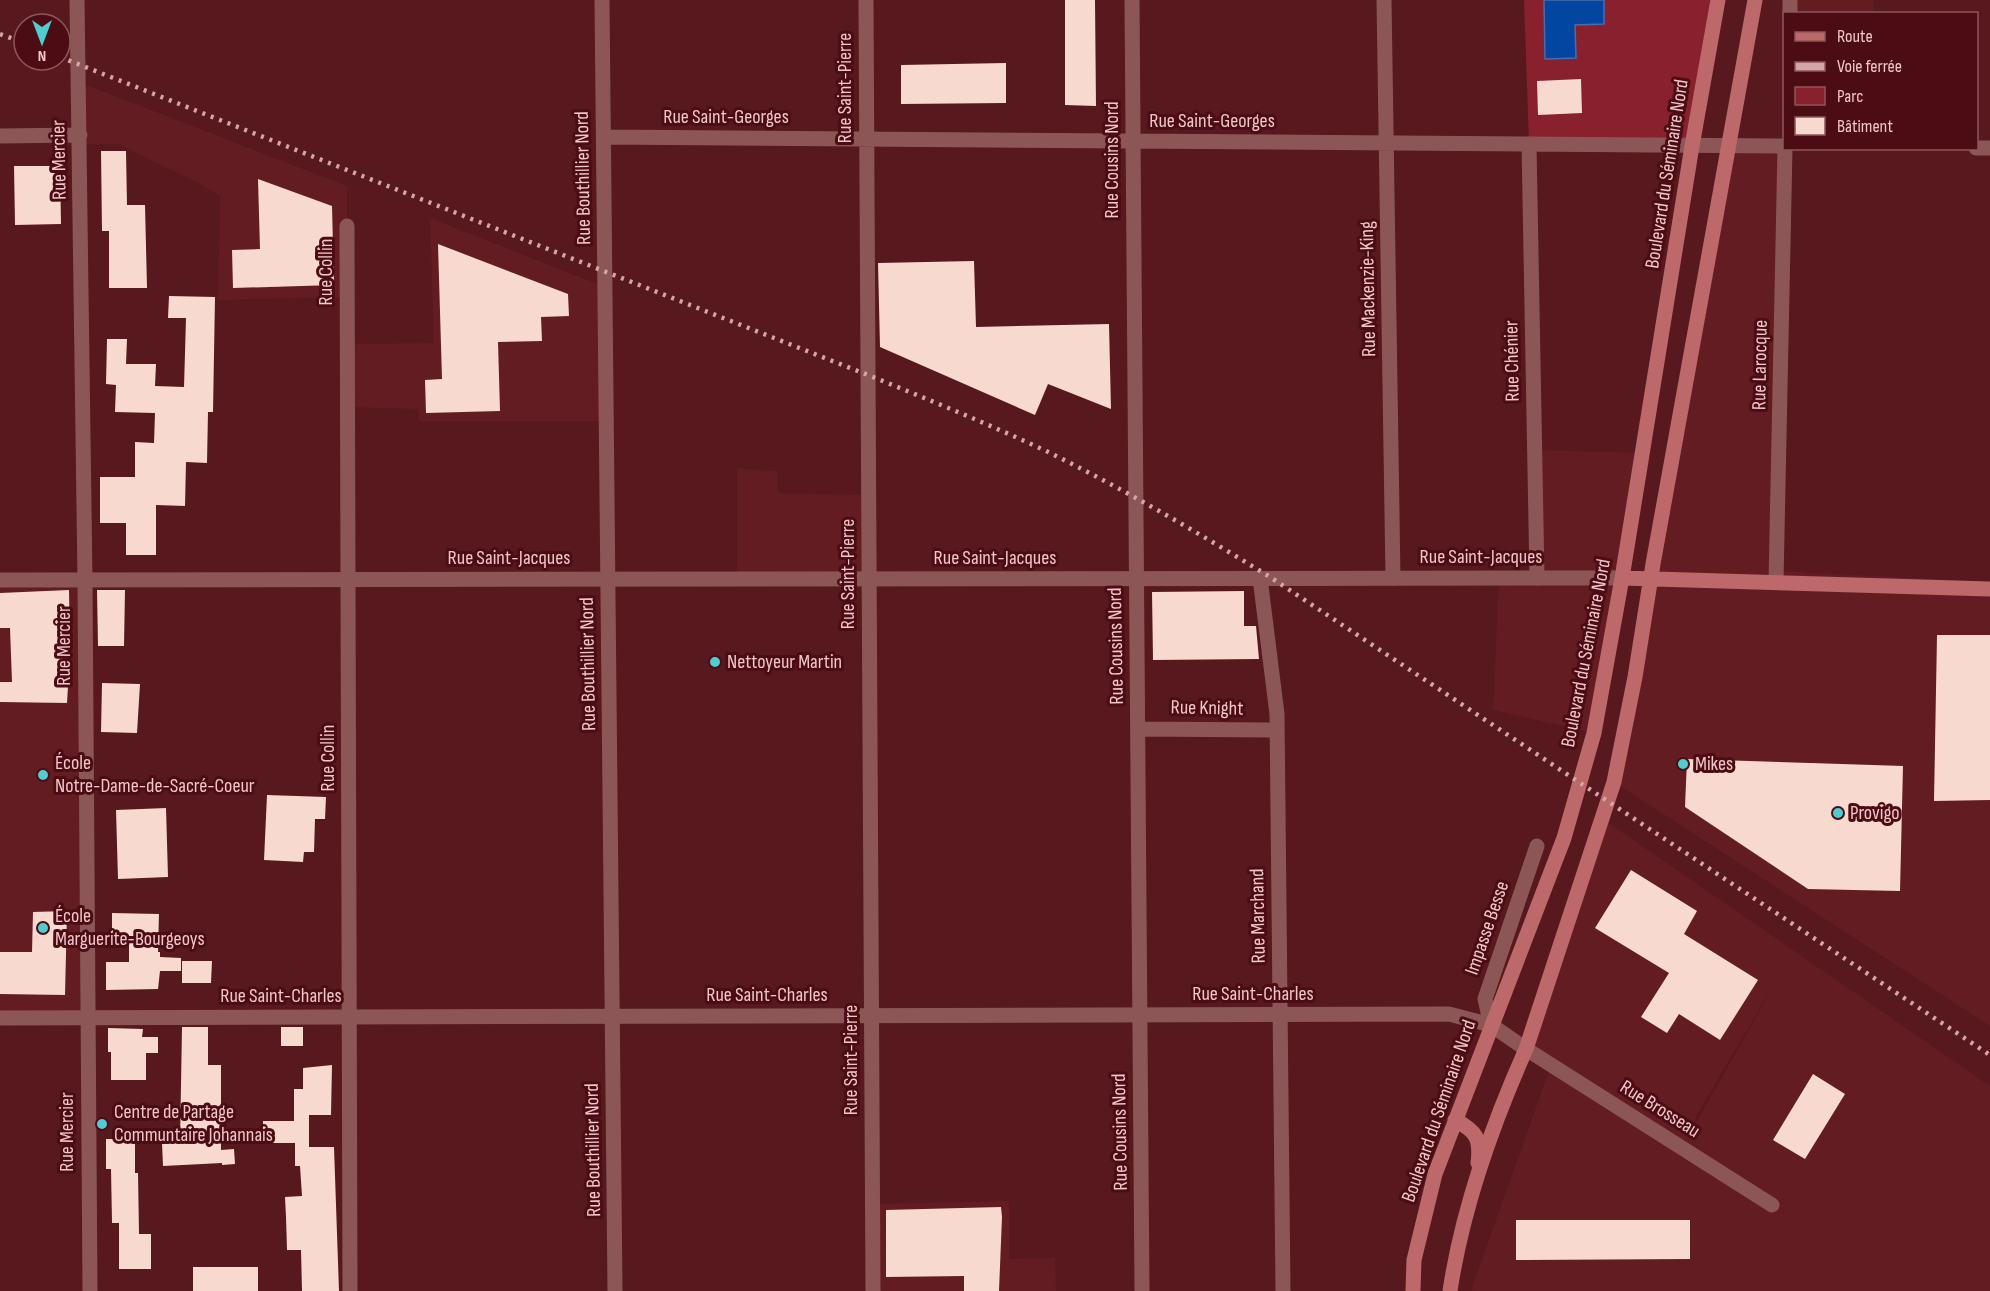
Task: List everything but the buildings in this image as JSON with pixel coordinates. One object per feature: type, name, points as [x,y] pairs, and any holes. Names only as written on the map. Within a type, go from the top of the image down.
[{"type":"main road","name":"Boulevard du Séminaire Nord","points":[[1413,1291],[1414,1260],[1435,1174],[1564,838],[1594,733],[1718,0]]},
{"type":"main road","points":[[1473,1189],[1511,1081],[1526,1049],[1614,782],[1635,677],[1755,0]]},
{"type":"main road","name":"Rue Saint-Jacques","points":[[1622,578],[1990,589]]},
{"type":"main road","points":[[1450,1291],[1479,1160],[1478,1139],[1469,1127],[1455,1120]]},
{"type":"street","name":"Rue Mercier","points":[[77,0],[85,580],[90,1291]]},
{"type":"street","name":"Rue Bouthillier Nord","points":[[602,0],[615,1291]]},
{"type":"street","name":"Rue Saint-Pierre","points":[[866,0],[873,1291]]},
{"type":"street","name":"Rue Cousins Nord","points":[[1131,0],[1142,1291]]},
{"type":"street","name":"Rue Mackenzie-King","points":[[1384,0],[1393,578]]},
{"type":"street","points":[[0,136],[80,135]]},
{"type":"street","name":"Rue Saint-Georges","points":[[604,137],[1783,147]]},
{"type":"street","name":"Rue Chénier","points":[[1529,144],[1537,578]]},
{"type":"street","name":"Rue Larocque","points":[[1776,582],[1785,150]]},
{"type":"street","name":"Rue Collin","points":[[347,226],[350,1291]]},
{"type":"street","name":"Rue Marchand","points":[[1260,578],[1277,714],[1283,1291]]},
{"type":"street","name":"Rue Saint-Jacques","points":[[0,580],[1622,578]]},
{"type":"street","name":"Rue Knight","points":[[1137,729],[1277,730]]},
{"type":"street","name":"Impasse Besse","points":[[1491,1025],[1485,999],[1537,846]]},
{"type":"street","name":"Rue Saint-Charles","points":[[0,1018],[1449,1014],[1491,1025],[1526,1049]]},
{"type":"street","name":"Rue Brosseau","points":[[1526,1049],[1772,1205]]},
{"type":"shaded area","points":[[1790,0],[1874,0],[1874,12],[1790,12]]},
{"type":"shaded area","points":[[79,82],[347,186],[347,297],[218,300],[220,196],[119,144],[80,144]]},
{"type":"shaded area","points":[[1729,146],[1783,146],[1777,571],[1990,582],[1990,1026],[1614,782]]},
{"type":"shaded area","points":[[430,218],[605,287],[607,421],[419,421],[418,409],[348,407],[348,344],[434,343]]},
{"type":"shaded area","points":[[1534,450],[1643,453],[1594,733],[1493,710],[1499,578],[1536,578]]},
{"type":"shaded area","points":[[737,468],[777,471],[778,493],[869,495],[869,579],[737,579]]},
{"type":"shaded area","points":[[0,580],[85,580],[87,1018],[0,1018]]},
{"type":"shaded area","points":[[1603,819],[1990,1086],[1990,1291],[1472,1291],[1551,1065],[1526,1049]],"holes":[[[1769,994],[1687,1139],[1698,1113]]]},
{"type":"shaded area","points":[[1009,1201],[1009,1259],[1055,1258],[1056,1291],[873,1291],[873,1204]]},
{"type":"green space","points":[[1524,0],[1718,0],[1692,146],[1529,144]]},
{"type":"water","points":[[1544,0],[1604,0],[1604,24],[1575,25],[1576,58],[1545,59]]},
{"type":"railway","points":[[0,34],[12,38]]},
{"type":"railway","points":[[72,62],[868,375],[1000,430],[1102,480],[1270,577],[1990,1055]]},
{"type":"place","name":"Nettoyeur Martin","points":[[715,662]]},
{"type":"place","name":"Mikes","points":[[1683,764]]},
{"type":"place","name":"École Notre-Dame-de-Sacré-Coeur","points":[[43,775]]},
{"type":"place","name":"Provigo","points":[[1838,813]]},
{"type":"place","name":"École Marguerite-Bourgeoys","points":[[43,928]]},
{"type":"place","name":"Centre de Partage Communtaire Johannais","points":[[102,1124]]}]
